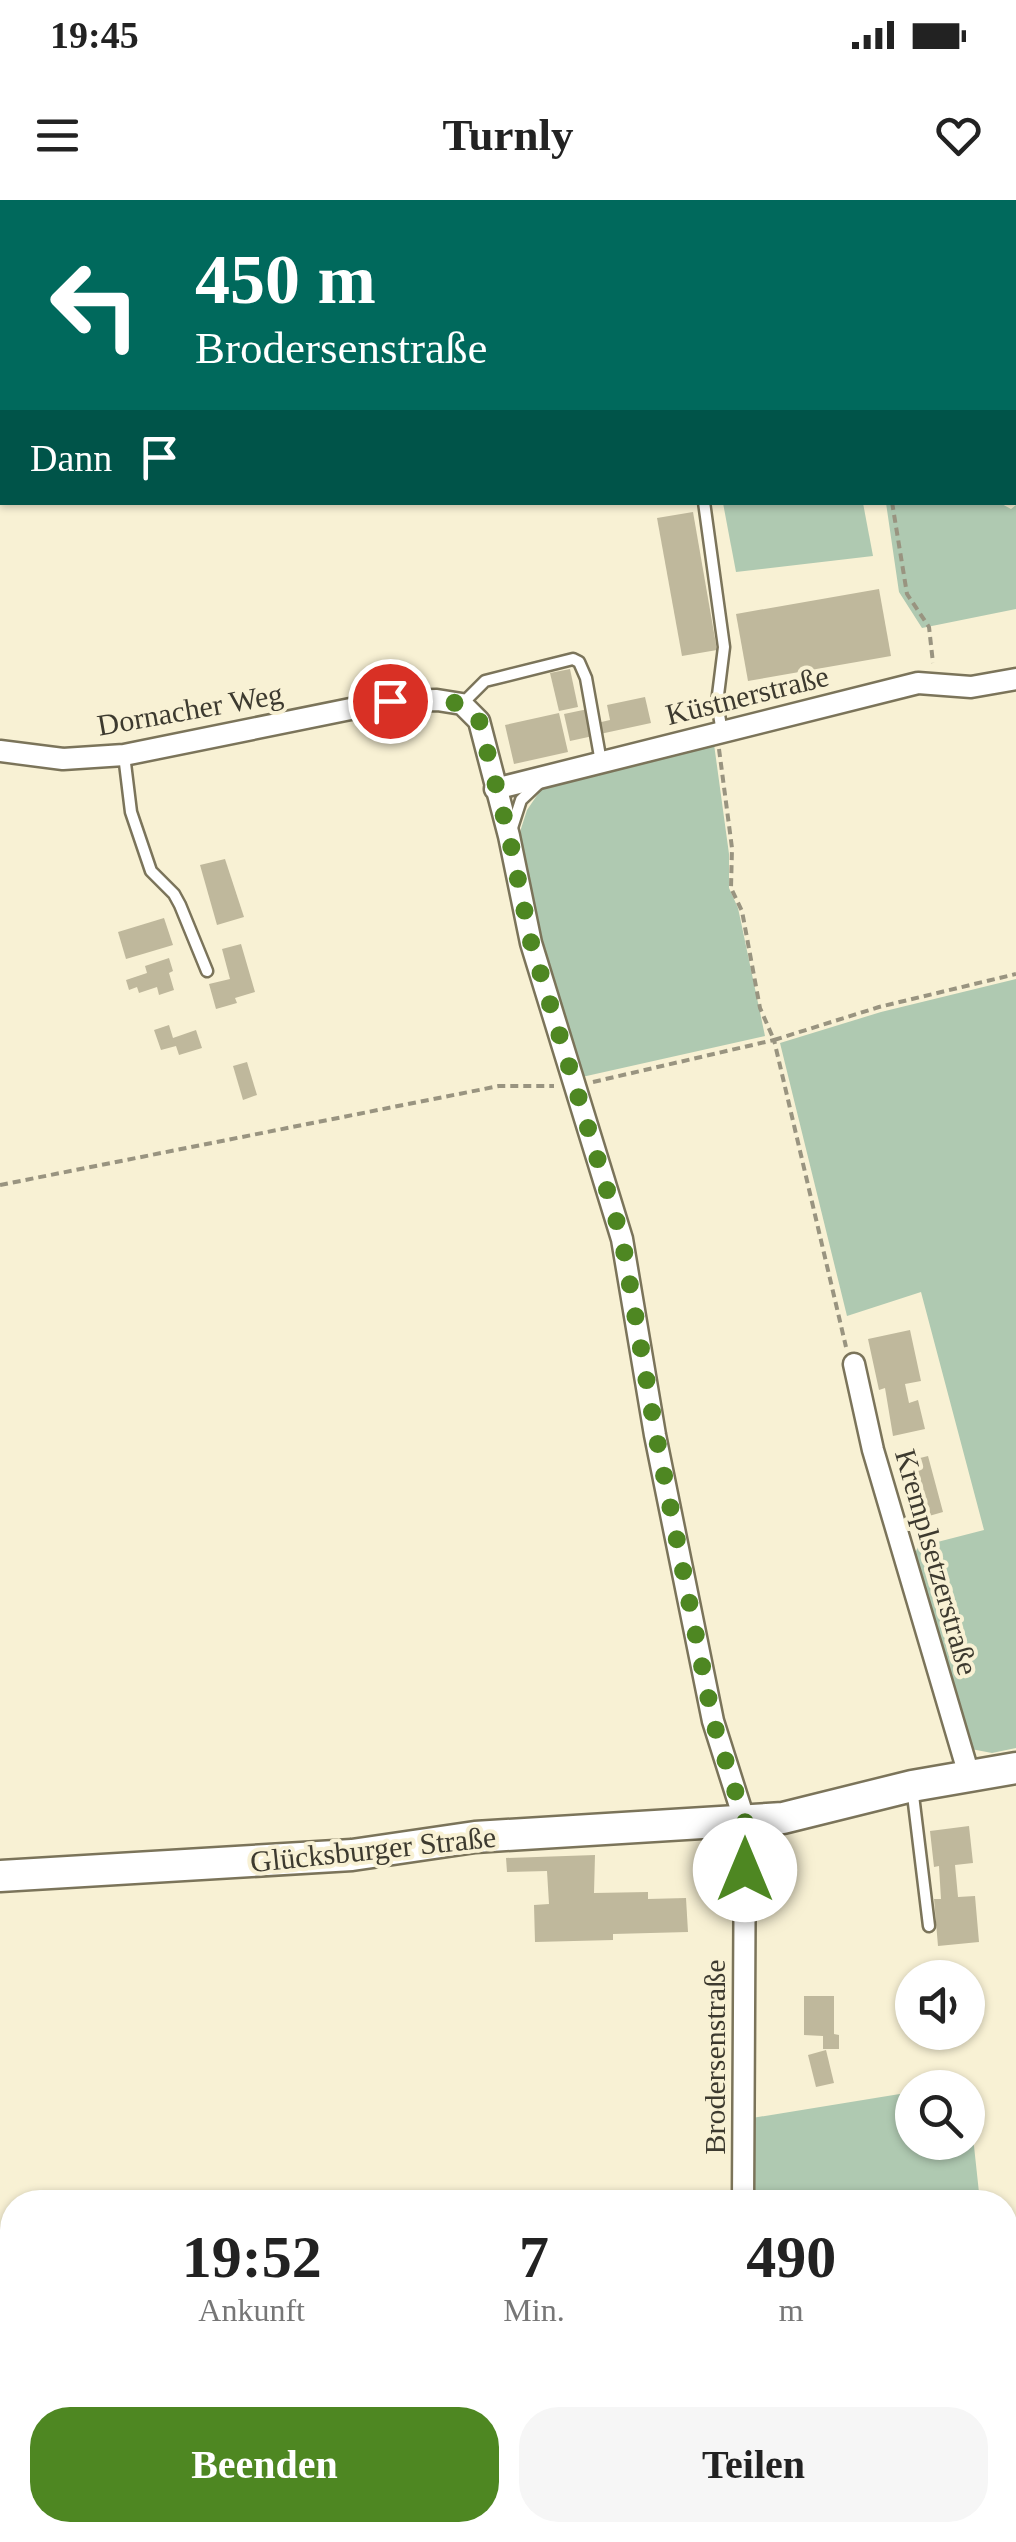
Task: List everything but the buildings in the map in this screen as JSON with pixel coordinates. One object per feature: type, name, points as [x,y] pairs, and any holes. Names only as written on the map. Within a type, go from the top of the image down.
[{"type":"street","name":"Küstnerstraße","points":[[495,789],[918,683],[971,687],[1016,679]]},
{"type":"street","name":"Dornacher Weg","points":[[0,751],[63,759],[124,756],[390,701],[462,704]]},
{"type":"street","name":"Brodersenstraße","points":[[462,704],[479,720],[531,942],[622,1239],[713,1721],[745,1822],[743,2190]]},
{"type":"street","name":"Kremplsetzerstraße","points":[[854,1364],[875,1458],[969,1775]]},
{"type":"street","name":"Glücksburger Straße","points":[[0,1876],[352,1856],[474,1838],[783,1818],[912,1786],[1016,1768]]},
{"type":"lane","points":[[704,505],[724,647],[717,703],[722,732]]},
{"type":"lane","points":[[462,704],[485,681],[572,659],[584,670],[602,762]]},
{"type":"lane","points":[[124,756],[131,812],[151,871],[174,894],[207,971]]},
{"type":"lane","points":[[509,836],[522,800],[546,776]]},
{"type":"lane","points":[[912,1786],[929,1926]]},
{"type":"path","points":[[892,505],[906,594],[929,627],[933,663]]},
{"type":"path","points":[[722,732],[719,750],[732,848],[731,888],[742,911],[760,1008],[774,1040],[848,1356],[854,1364]]},
{"type":"path","points":[[0,1185],[499,1086],[576,1086],[774,1040],[879,1007],[1016,974]]},
{"type":"green space","points":[[723,505],[863,505],[873,556],[736,572]]},
{"type":"green space","points":[[886,505],[1004,505],[1011,509],[1016,505],[1016,609],[922,628],[899,592]]},
{"type":"green space","points":[[714,744],[729,854],[729,888],[738,908],[765,1036],[582,1077],[541,951],[518,838],[527,810],[542,788]]},
{"type":"green space","points":[[1016,979],[1016,1748],[992,1753],[971,1749],[914,1555],[918,1547],[984,1530],[921,1292],[847,1316],[780,1043],[881,1012]]},
{"type":"green space","points":[[895,2095],[895,2160],[976,2160],[979,2190],[750,2190],[752,2118]]},
{"type":"route","points":[[390,701],[462,704],[479,720],[531,942],[622,1239],[713,1721],[745,1822],[745,1870]]}]
